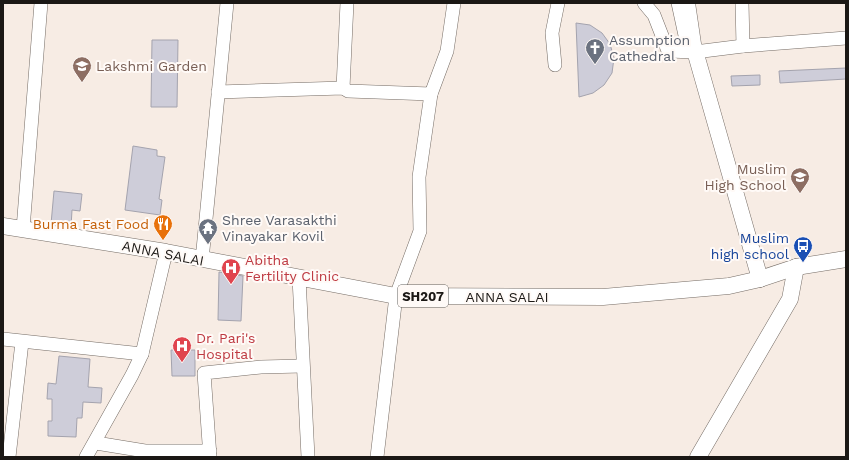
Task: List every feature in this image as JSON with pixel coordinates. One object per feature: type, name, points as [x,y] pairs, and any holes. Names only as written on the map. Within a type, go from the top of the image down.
[{"type":"main road","points":[[687,3],[691,35],[695,52],[760,279]]},
{"type":"main road","name":"ANNA SALAI","points":[[3,226],[166,252],[396,296],[603,297],[729,286],[760,279],[796,267],[846,259]]},
{"type":"main road","points":[[698,457],[790,299],[796,267]]},
{"type":"street","points":[[23,229],[40,3]]},
{"type":"street","points":[[202,260],[227,3]]},
{"type":"street","points":[[343,88],[347,3]]},
{"type":"street","points":[[378,457],[396,296],[420,231],[419,177],[431,94],[447,51],[454,3]]},
{"type":"street","points":[[555,65],[552,33],[558,3]]},
{"type":"street","points":[[644,3],[654,15],[668,51],[695,52],[743,46],[846,38]]},
{"type":"street","points":[[678,3],[688,46],[690,50],[695,52]]},
{"type":"street","points":[[742,3],[743,46]]},
{"type":"street","points":[[218,92],[343,88],[348,91],[431,94]]},
{"type":"street","points":[[86,457],[96,443],[142,354],[166,252]]},
{"type":"street","points":[[299,278],[302,366],[308,457]]},
{"type":"street","points":[[3,340],[142,354]]},
{"type":"street","points":[[9,457],[22,342]]},
{"type":"street","points":[[96,443],[145,451],[210,454],[204,373],[262,367],[302,366]]},
{"type":"building","name":"Assumption Cathedral","points":[[576,23],[590,25],[602,33],[610,44],[614,58],[612,73],[604,85],[593,93],[579,97]]},
{"type":"building","points":[[152,40],[178,40],[177,107],[151,107]]},
{"type":"building","points":[[846,68],[846,79],[780,83],[779,71]]},
{"type":"building","points":[[760,75],[760,85],[732,86],[731,76]]},
{"type":"building","points":[[133,146],[157,150],[157,156],[165,157],[159,199],[162,200],[160,215],[125,210]]},
{"type":"building","points":[[54,191],[82,194],[80,211],[72,210],[71,227],[51,224]]},
{"type":"building","points":[[219,272],[243,276],[241,321],[218,320]]},
{"type":"building","points":[[171,350],[195,350],[195,376],[172,376]]},
{"type":"building","points":[[59,356],[90,359],[88,387],[102,388],[101,403],[83,402],[82,418],[77,418],[76,437],[48,436],[48,421],[52,421],[52,399],[47,399],[48,383],[56,384]]},
{"type":"place","name":"Assumption Cathedral","points":[[595,65]]},
{"type":"place","name":"Lakshmi Garden","points":[[82,83]]},
{"type":"place","name":"Muslim High School","points":[[800,194]]},
{"type":"place","name":"Burma Fast Food","points":[[163,241]]},
{"type":"place","name":"Shree Varasakthi Vinayakar Kovil","points":[[208,245]]},
{"type":"place","name":"Muslim high school","points":[[803,263]]},
{"type":"place","name":"Abitha Fertility Clinic","points":[[231,285]]},
{"type":"place","name":"Dr. Pari's Hospital","points":[[182,363]]}]
